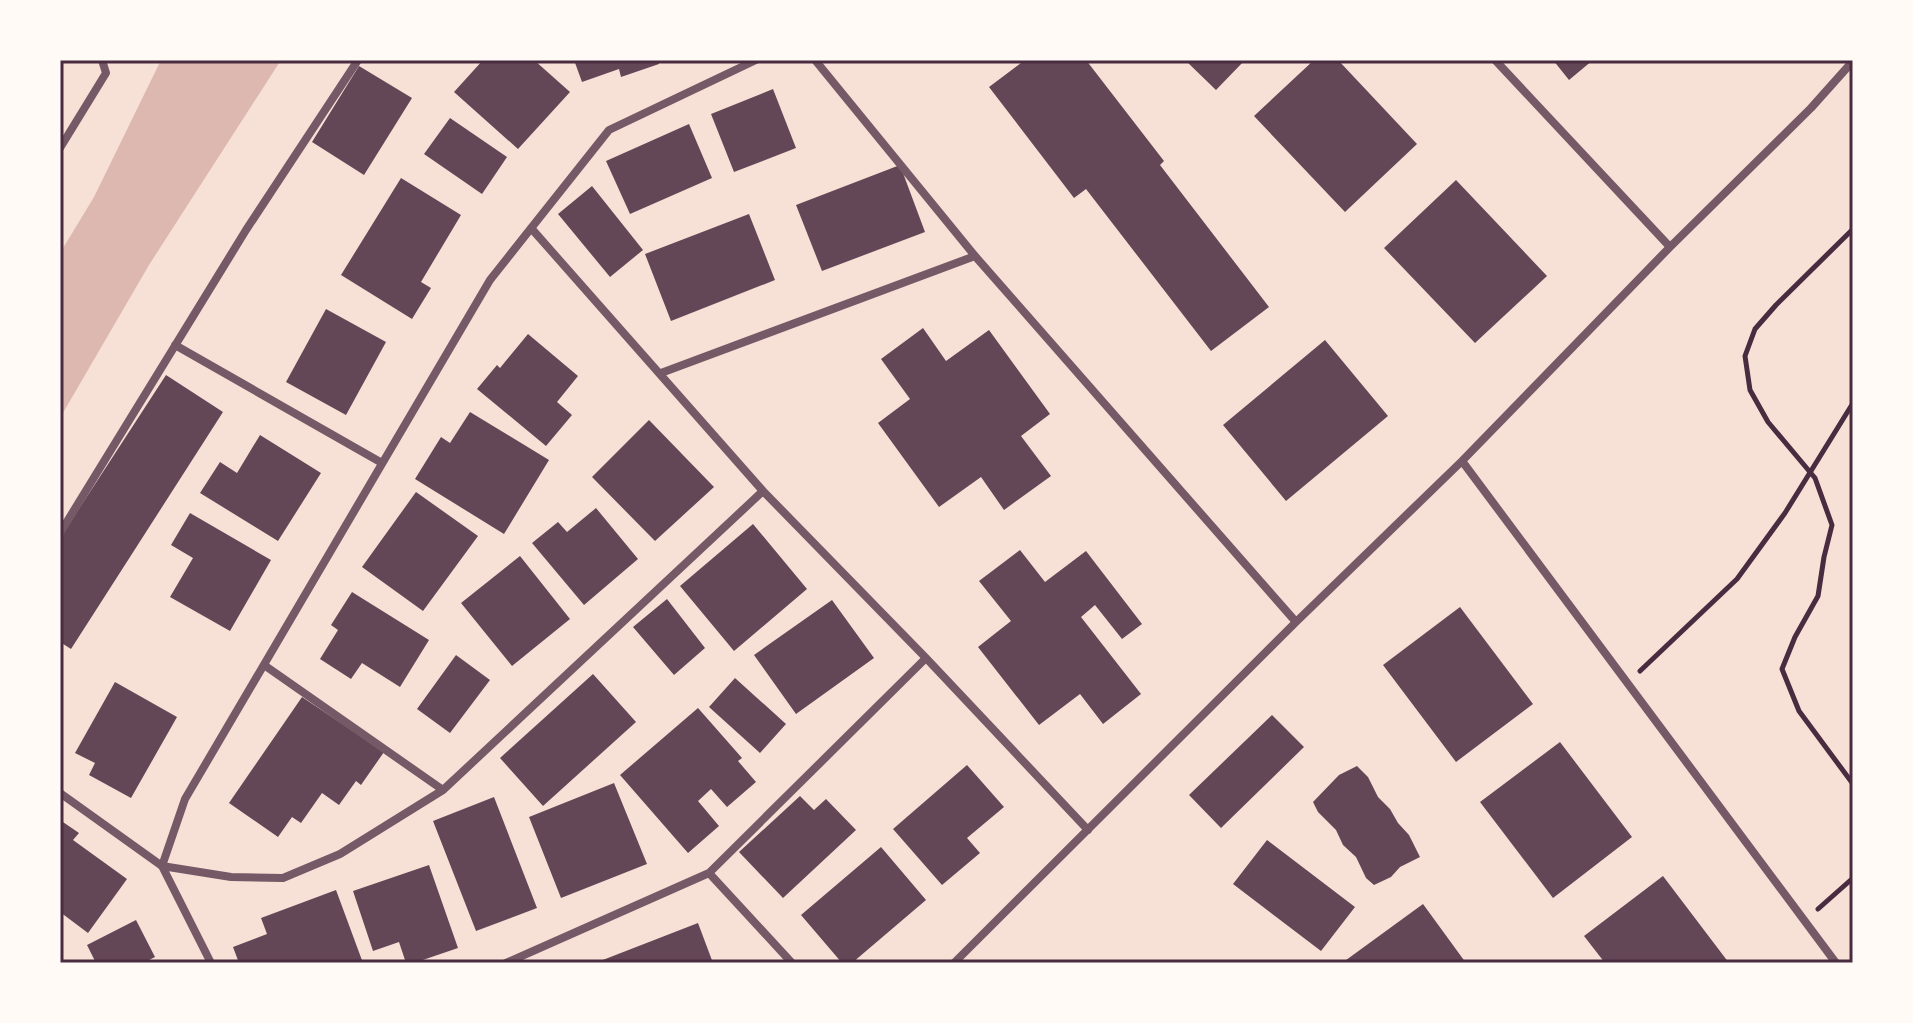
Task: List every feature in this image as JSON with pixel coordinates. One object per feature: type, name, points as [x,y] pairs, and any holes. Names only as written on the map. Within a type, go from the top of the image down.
[{"type":"street","points":[[60,148],[106,73],[102,60]]},
{"type":"street","points":[[60,533],[246,230],[358,60]]},
{"type":"street","points":[[211,963],[162,866],[185,799],[490,280],[609,130],[756,60]]},
{"type":"street","points":[[815,60],[975,256],[1296,622]]},
{"type":"street","points":[[1495,60],[1670,247]]},
{"type":"street","points":[[954,963],[1462,461],[1670,247],[1811,108],[1853,61]]},
{"type":"street","points":[[531,228],[763,491],[1088,830]]},
{"type":"street","points":[[661,373],[975,256]]},
{"type":"street","points":[[175,345],[382,463]]},
{"type":"street","points":[[1462,461],[1835,963]]},
{"type":"street","points":[[60,793],[162,866],[231,877],[283,878],[340,854],[443,790],[763,491]]},
{"type":"street","points":[[506,963],[709,873],[926,658]]},
{"type":"street","points":[[264,665],[443,790]]},
{"type":"street","points":[[709,873],[792,963]]},
{"type":"path","points":[[1853,229],[1755,329],[1745,356],[1750,390],[1768,422],[1815,478],[1832,525],[1818,596],[1795,637],[1782,669],[1799,711],[1853,784]]},
{"type":"path","points":[[1627,682],[1649,665],[1737,579],[1785,513],[1853,403]]},
{"type":"path","points":[[1805,920],[1853,878]]},
{"type":"shaded area","points":[[161,60],[281,60],[149,265],[60,418],[60,253],[94,197]]},
{"type":"building","points":[[483,60],[534,60],[570,92],[518,149],[454,92]]},
{"type":"building","points":[[574,60],[658,60],[659,64],[621,77],[619,69],[582,82]]},
{"type":"building","points":[[1025,60],[1086,60],[1164,161],[1160,165],[1269,307],[1211,351],[1086,189],[1074,198],[989,87]]},
{"type":"building","points":[[1185,60],[1245,60],[1216,90]]},
{"type":"building","points":[[1314,60],[1338,60],[1417,144],[1345,212],[1254,116]]},
{"type":"building","points":[[1553,60],[1593,60],[1569,80]]},
{"type":"building","points":[[359,66],[412,98],[364,175],[312,142]]},
{"type":"building","points":[[773,89],[796,148],[734,172],[711,114]]},
{"type":"building","points":[[450,118],[507,157],[482,194],[424,154]]},
{"type":"building","points":[[689,124],[712,178],[630,214],[606,161]]},
{"type":"building","points":[[900,165],[925,232],[822,271],[796,205]]},
{"type":"building","points":[[401,178],[461,215],[421,282],[431,288],[412,319],[341,275]]},
{"type":"building","points":[[1456,180],[1547,276],[1475,343],[1384,248]]},
{"type":"building","points":[[592,186],[643,250],[610,277],[558,214]]},
{"type":"building","points":[[749,214],[775,280],[671,321],[645,254]]},
{"type":"building","points":[[326,309],[386,342],[346,415],[286,382]]},
{"type":"building","points":[[923,328],[946,361],[989,330],[1050,414],[1021,436],[1051,476],[1004,510],[981,477],[939,507],[878,423],[910,399],[881,359]]},
{"type":"building","points":[[528,334],[578,376],[557,402],[572,415],[546,446],[477,389],[497,365],[500,368]]},
{"type":"building","points":[[1325,340],[1388,416],[1286,501],[1223,425]]},
{"type":"building","points":[[166,375],[223,412],[71,649],[60,642],[60,538]]},
{"type":"building","points":[[470,412],[549,460],[504,534],[415,479],[441,437],[450,443]]},
{"type":"building","points":[[649,420],[714,487],[655,541],[592,477]]},
{"type":"building","points":[[260,435],[321,473],[278,541],[200,493],[220,462],[237,473]]},
{"type":"building","points":[[416,492],[478,536],[423,611],[362,567]]},
{"type":"building","points":[[596,508],[638,559],[584,605],[532,543],[558,522],[567,532]]},
{"type":"building","points":[[190,513],[271,560],[230,631],[170,597],[193,558],[171,545]]},
{"type":"building","points":[[753,524],[807,589],[734,651],[680,586]]},
{"type":"building","points":[[1020,550],[1045,582],[1086,551],[1142,624],[1122,639],[1095,605],[1081,617],[1141,694],[1103,724],[1080,694],[1039,725],[978,647],[1011,621],[979,581]]},
{"type":"building","points":[[520,556],[570,619],[512,666],[461,603]]},
{"type":"building","points":[[352,592],[429,640],[400,687],[362,663],[351,679],[320,659],[338,630],[331,625]]},
{"type":"building","points":[[667,599],[705,648],[674,675],[633,627]]},
{"type":"building","points":[[832,600],[874,658],[796,714],[754,655]]},
{"type":"building","points":[[1460,607],[1533,704],[1456,762],[1383,665]]},
{"type":"building","points":[[456,655],[490,680],[450,733],[417,709]]},
{"type":"building","points":[[593,674],[636,722],[543,806],[500,758]]},
{"type":"building","points":[[735,678],[786,724],[760,753],[709,707]]},
{"type":"building","points":[[115,682],[177,717],[131,798],[89,775],[95,763],[75,753]]},
{"type":"building","points":[[302,697],[384,752],[361,785],[356,781],[339,805],[322,793],[301,823],[292,817],[278,837],[229,803]]},
{"type":"building","points":[[698,708],[742,758],[738,761],[756,782],[727,807],[711,789],[698,801],[719,826],[688,853],[620,775]]},
{"type":"building","points":[[1272,715],[1304,747],[1221,828],[1189,795]]},
{"type":"building","points":[[1560,742],[1632,837],[1553,898],[1480,802]]},
{"type":"building","points":[[967,765],[1004,807],[967,838],[980,853],[942,885],[893,829]]},
{"type":"building","points":[[1357,766],[1409,835],[1420,857],[1374,885],[1313,802],[1339,775]]},
{"type":"building","points":[[614,783],[647,864],[561,898],[529,817]]},
{"type":"building","points":[[800,796],[814,810],[826,799],[856,830],[783,898],[739,852]]},
{"type":"building","points":[[494,797],[537,908],[476,931],[433,821]]},
{"type":"building","points":[[60,820],[79,833],[73,840],[127,879],[88,933],[60,912]]},
{"type":"building","points":[[1267,840],[1355,907],[1321,951],[1233,884]]},
{"type":"building","points":[[881,847],[926,900],[852,963],[842,963],[801,915]]},
{"type":"building","points":[[429,865],[458,948],[414,963],[406,963],[399,942],[373,951],[353,891]]},
{"type":"building","points":[[1663,876],[1729,963],[1605,963],[1584,936]]},
{"type":"building","points":[[336,890],[363,963],[239,963],[233,947],[267,934],[261,918]]},
{"type":"building","points":[[1423,904],[1466,963],[1342,963]]},
{"type":"building","points":[[136,920],[155,957],[143,963],[96,963],[87,945]]},
{"type":"building","points":[[698,923],[713,963],[595,963]]}]
